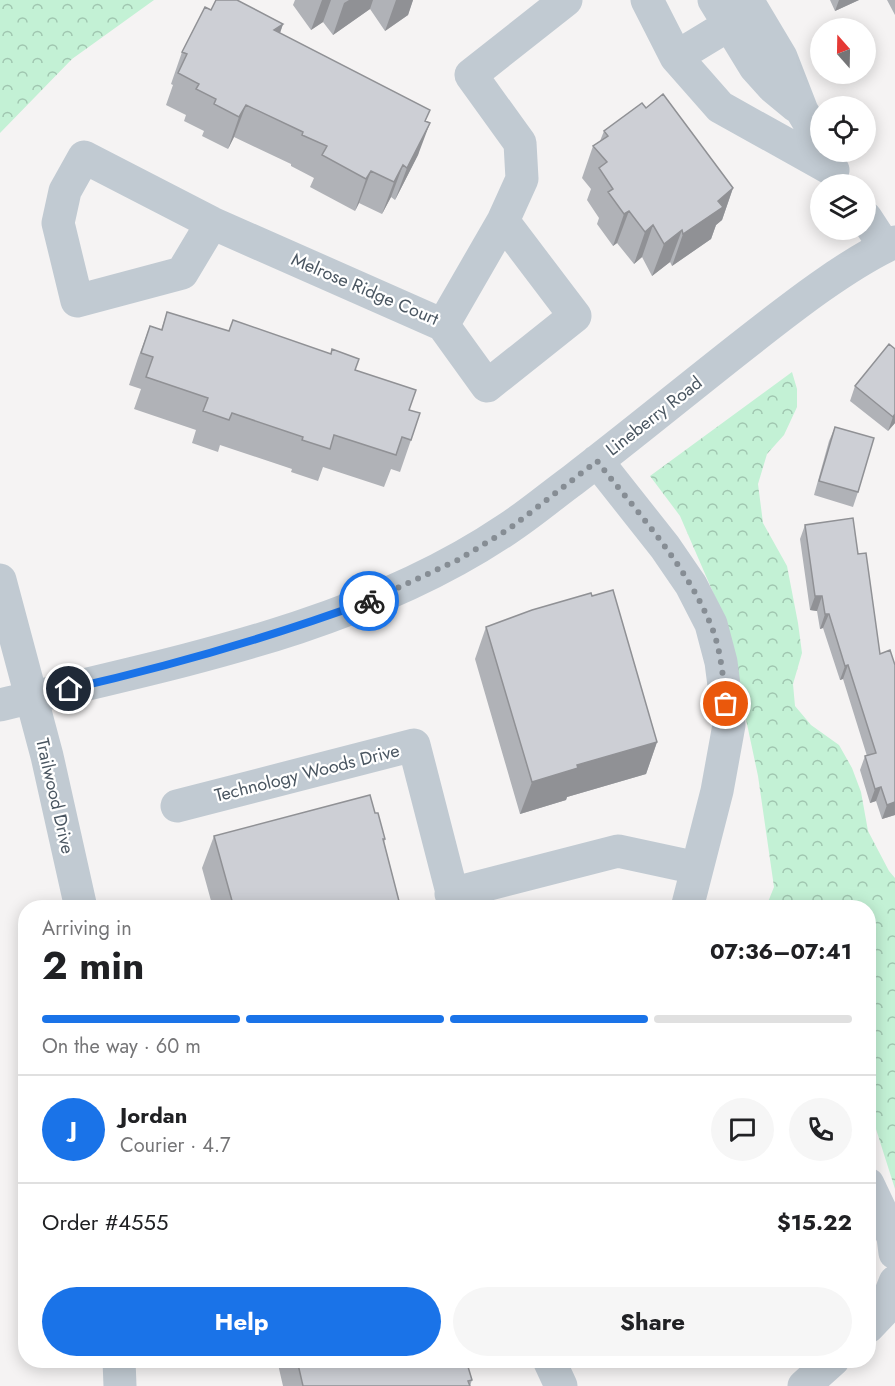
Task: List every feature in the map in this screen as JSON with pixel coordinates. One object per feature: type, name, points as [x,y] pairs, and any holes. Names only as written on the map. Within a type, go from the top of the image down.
[{"type":"street","name":"Melrose Ridge Court","points":[[212,223],[182,273],[77,301],[58,223],[65,191],[84,157],[212,223],[443,325],[503,221],[522,179],[520,143],[471,75],[566,0]]},
{"type":"street","points":[[648,0],[676,57],[720,107],[810,152]]},
{"type":"street","points":[[676,57],[736,9],[781,57],[810,126]]},
{"type":"street","points":[[443,325],[488,386],[575,316],[503,221]]},
{"type":"street","points":[[876,229],[890,244]]},
{"type":"street","name":"Lineberry Road","points":[[0,705],[236,646],[290,629],[369,601],[458,560],[509,529],[785,313],[890,244]]},
{"type":"street","points":[[597,461],[665,547],[691,585],[711,624],[721,662],[729,724],[717,791],[689,900]]},
{"type":"street","name":"Trailwood Drive","points":[[0,580],[47,756],[79,900]]},
{"type":"street","name":"Technology Woods Drive","points":[[177,806],[414,745],[454,900]]},
{"type":"street","points":[[457,900],[618,851],[698,868]]},
{"type":"street","points":[[876,1202],[892,1237],[895,1253]]},
{"type":"street","points":[[876,1318],[884,1310],[895,1282]]},
{"type":"street","points":[[119,1368],[120,1386]]},
{"type":"street","points":[[553,1368],[561,1386]]},
{"type":"street","points":[[804,1386],[824,1368]]},
{"type":"green space","points":[[0,0],[154,0],[72,59],[0,133]]},
{"type":"green space","points":[[792,372],[797,389],[797,407],[784,435],[767,454],[758,484],[763,523],[787,566],[798,623],[802,653],[793,684],[795,706],[811,725],[839,745],[852,768],[861,792],[868,831],[895,878],[895,1189],[876,1129],[876,900],[769,900],[774,887],[758,776],[725,620],[680,516],[650,476]]},
{"type":"building","points":[[216,0],[237,0],[283,24],[274,30],[430,110],[425,121],[430,123],[407,168],[403,165],[394,182],[371,171],[366,179],[322,155],[327,146],[246,105],[239,117],[214,104],[216,99],[196,89],[199,84],[178,73],[187,54],[182,52],[205,7],[211,10]]},
{"type":"building","points":[[663,94],[733,188],[718,201],[723,207],[683,234],[682,230],[664,244],[653,225],[645,232],[629,211],[624,214],[608,192],[613,189],[599,168],[607,162],[593,146],[608,136],[604,131],[642,103],[646,108]]},
{"type":"building","points":[[167,312],[229,331],[233,320],[331,354],[332,349],[359,359],[355,370],[416,390],[409,410],[420,413],[411,440],[402,437],[396,455],[334,435],[330,449],[302,440],[303,437],[232,413],[229,420],[203,411],[208,398],[146,377],[153,357],[141,353],[150,326],[162,330]]},
{"type":"building","points":[[889,344],[895,349],[895,414],[893,417],[855,386]]},
{"type":"building","points":[[835,427],[874,438],[858,492],[819,481]]},
{"type":"building","points":[[853,518],[858,554],[866,553],[880,654],[890,650],[895,665],[895,802],[887,805],[881,787],[875,789],[865,756],[876,753],[848,665],[845,666],[829,614],[825,614],[822,596],[815,596],[805,525]]},
{"type":"building","points":[[613,590],[657,742],[577,765],[578,768],[532,782],[486,627],[532,610],[591,593],[592,596]]},
{"type":"building","points":[[370,795],[375,813],[378,813],[399,900],[232,900],[214,836]]},
{"type":"building","points":[[299,1368],[468,1368],[472,1380],[468,1381],[470,1386],[303,1386]]},
{"type":"way so far","points":[[369,601],[458,560],[509,529],[597,461],[665,547],[691,585],[711,624],[721,662],[726,704]]},
{"type":"route","points":[[69,689],[236,646],[369,601]]}]
